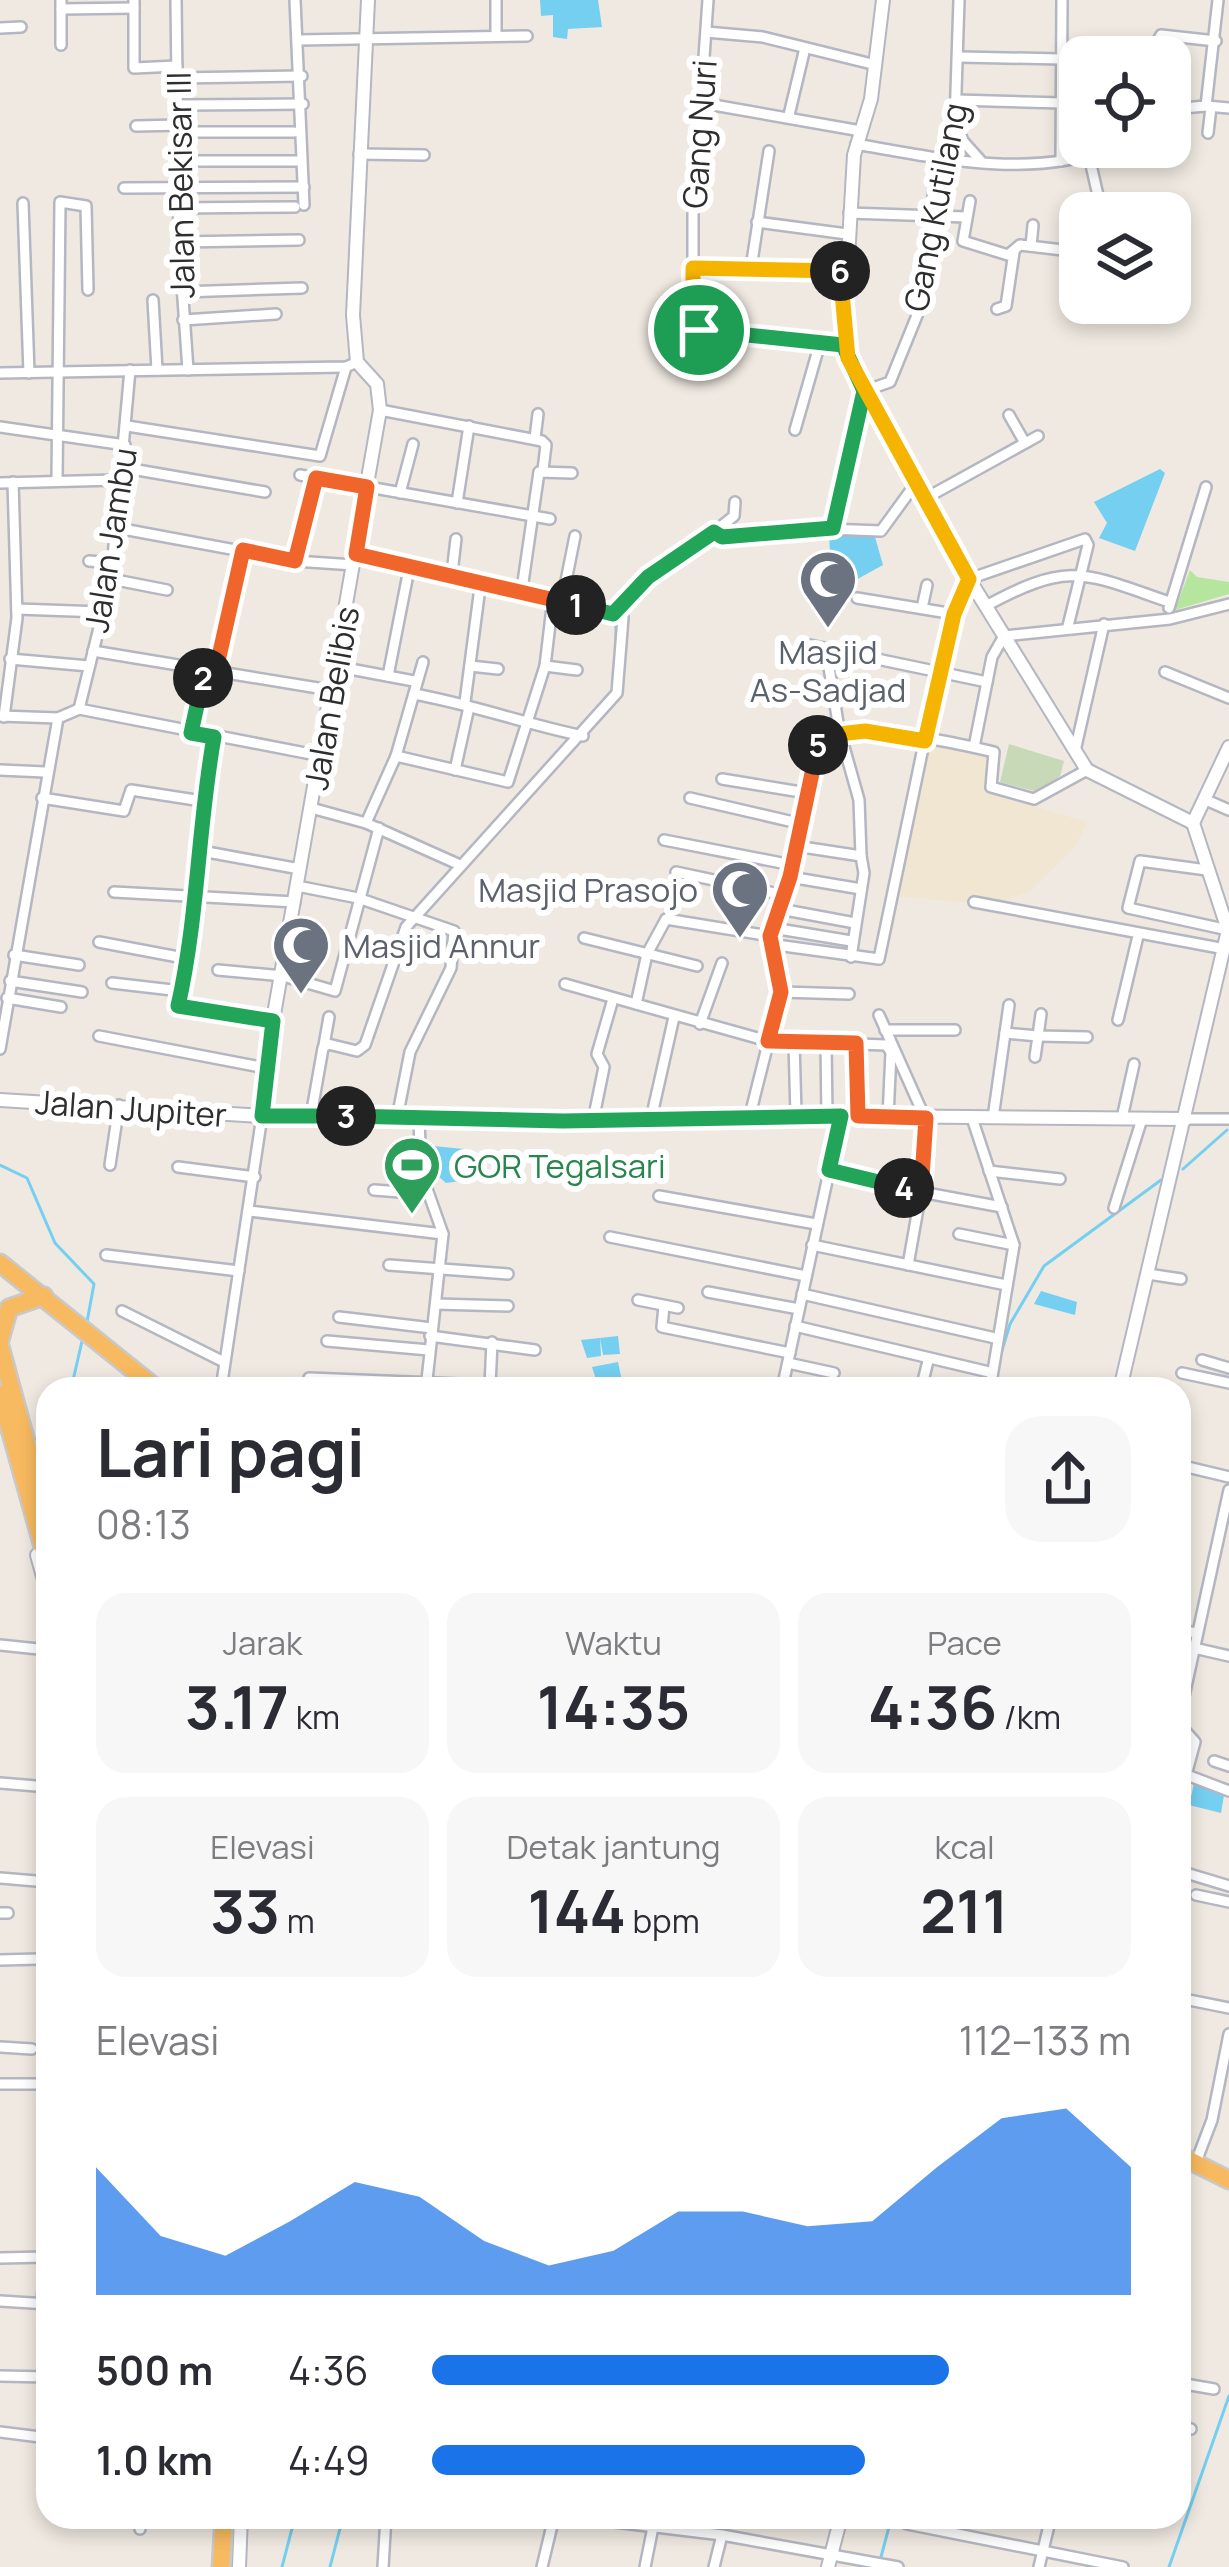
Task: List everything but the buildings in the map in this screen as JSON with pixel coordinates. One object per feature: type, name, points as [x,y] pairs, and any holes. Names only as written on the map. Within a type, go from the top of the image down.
[{"type":"highway","points":[[0,1264],[143,1377]]},
{"type":"highway","points":[[36,1516],[4,1386],[0,1343],[12,1305],[44,1296]]},
{"type":"highway","points":[[4,1386],[36,1485]]},
{"type":"highway","points":[[1191,2162],[1229,2180]]},
{"type":"highway","points":[[226,2567],[228,2529]]},
{"type":"street","name":"Jalan Bekisar III","points":[[176,0],[179,242],[188,370]]},
{"type":"street","points":[[179,208],[299,206],[304,187],[302,76],[295,0]]},
{"type":"street","points":[[128,426],[317,457],[324,453],[352,364],[368,0]]},
{"type":"street","points":[[496,0],[496,36]]},
{"type":"street","name":"Gang Nuri","points":[[708,0],[693,324],[699,330],[820,343]]},
{"type":"street","points":[[884,0],[849,213],[843,345],[969,579],[1075,751],[1088,770],[1193,823],[1228,914],[1226,949],[1123,1377]]},
{"type":"street","name":"Gang Kutilang","points":[[864,391],[890,382],[918,314],[938,158],[955,122],[959,0]]},
{"type":"street","points":[[1061,36],[1062,0]]},
{"type":"street","points":[[1208,134],[1221,36],[1218,0]]},
{"type":"street","points":[[61,45],[61,4],[134,4],[134,68],[302,76]]},
{"type":"street","points":[[0,28],[22,27]]},
{"type":"street","points":[[706,32],[876,65]]},
{"type":"street","points":[[299,40],[526,36]]},
{"type":"street","points":[[1159,36],[1221,36]]},
{"type":"street","points":[[790,115],[805,48]]},
{"type":"street","points":[[960,56],[1059,59]]},
{"type":"street","points":[[1214,69],[1227,71]]},
{"type":"street","points":[[956,100],[1059,103]]},
{"type":"street","points":[[702,103],[790,115],[938,158],[1059,161]]},
{"type":"street","points":[[179,105],[302,104]]},
{"type":"street","points":[[1191,108],[1229,108]]},
{"type":"street","points":[[955,122],[980,160]]},
{"type":"street","points":[[136,126],[294,132]]},
{"type":"street","points":[[751,268],[769,151]]},
{"type":"street","points":[[359,154],[424,155]]},
{"type":"street","points":[[180,160],[300,161]]},
{"type":"street","points":[[124,188],[304,187]]},
{"type":"street","points":[[970,201],[963,241],[996,254],[1014,252]]},
{"type":"street","points":[[23,202],[29,373]]},
{"type":"street","points":[[57,479],[61,202],[86,206],[88,290]]},
{"type":"street","points":[[849,213],[966,217]]},
{"type":"street","points":[[757,221],[847,234]]},
{"type":"street","points":[[1031,246],[1033,225]]},
{"type":"street","points":[[179,242],[299,239]]},
{"type":"street","points":[[997,309],[1006,306],[1014,252],[1020,245],[1059,249]]},
{"type":"street","points":[[693,268],[844,272]]},
{"type":"street","points":[[182,292],[302,288]]},
{"type":"street","points":[[153,300],[158,370]]},
{"type":"street","points":[[183,320],[276,314]]},
{"type":"street","points":[[795,430],[820,343],[843,345]]},
{"type":"street","points":[[0,373],[352,364],[376,385],[380,410],[535,438],[546,445],[521,589]]},
{"type":"street","name":"Jalan Jambu","points":[[79,709],[111,579],[116,480],[128,426],[130,370]]},
{"type":"street","points":[[833,528],[864,391]]},
{"type":"street","name":"Jalan Belibis","points":[[262,1116],[273,1021],[380,410]]},
{"type":"street","points":[[535,438],[538,414]]},
{"type":"street","points":[[1009,415],[1024,443]]},
{"type":"street","points":[[458,503],[469,426]]},
{"type":"street","points":[[0,427],[125,445]]},
{"type":"street","points":[[926,498],[1038,436]]},
{"type":"street","points":[[400,493],[413,444]]},
{"type":"street","points":[[119,467],[265,492]]},
{"type":"street","points":[[543,470],[572,473]]},
{"type":"street","points":[[300,475],[550,519]]},
{"type":"street","points":[[295,561],[316,478]]},
{"type":"street","points":[[0,483],[116,480]]},
{"type":"street","points":[[13,482],[17,613],[2,717],[58,718],[79,709],[321,756]]},
{"type":"street","points":[[715,533],[881,531],[916,482]]},
{"type":"street","points":[[1170,619],[1169,602],[1185,570],[1206,487]]},
{"type":"street","points":[[325,1045],[357,1051],[365,1046],[406,927],[583,736],[620,688],[616,615],[648,577],[734,516],[735,502]]},
{"type":"street","points":[[112,527],[295,561],[410,564],[616,615]]},
{"type":"street","points":[[508,782],[529,725],[575,536]]},
{"type":"street","points":[[452,572],[456,539]]},
{"type":"street","points":[[636,1004],[647,954],[662,922],[672,918],[771,936],[850,957],[879,959],[939,671],[969,579],[1085,539],[1088,545],[1068,626]]},
{"type":"street","points":[[191,733],[243,550]]},
{"type":"street","points":[[88,560],[113,563]]},
{"type":"street","points":[[388,676],[410,564]]},
{"type":"street","points":[[986,606],[1032,585],[1080,572],[1169,602]]},
{"type":"street","points":[[111,579],[167,590]]},
{"type":"street","points":[[455,770],[481,580]]},
{"type":"street","points":[[922,608],[927,585]]},
{"type":"street","points":[[856,598],[954,614]]},
{"type":"street","points":[[1004,636],[1170,619],[1229,604]]},
{"type":"street","points":[[0,616],[102,612]]},
{"type":"street","points":[[1075,751],[1104,624]]},
{"type":"street","points":[[974,747],[987,682],[1004,636]]},
{"type":"street","points":[[810,645],[987,682]]},
{"type":"street","points":[[826,649],[839,730],[859,800],[861,889],[850,957]]},
{"type":"street","points":[[93,650],[330,689]]},
{"type":"street","points":[[10,659],[89,666]]},
{"type":"street","points":[[366,823],[396,756],[423,662]]},
{"type":"street","points":[[334,666],[388,676],[529,725],[583,736]]},
{"type":"street","points":[[545,666],[577,670]]},
{"type":"street","points":[[470,667],[498,669]]},
{"type":"street","points":[[1165,672],[1229,698]]},
{"type":"street","points":[[0,1049],[58,718]]},
{"type":"street","points":[[750,1115],[781,992],[771,936],[791,871],[819,742],[839,730],[974,747],[996,753],[991,788],[1034,799],[1088,770]]},
{"type":"street","points":[[214,737],[191,894],[189,959],[178,1006],[273,1021]]},
{"type":"street","points":[[1193,823],[1229,747]]},
{"type":"street","points":[[396,756],[508,782],[529,793]]},
{"type":"street","points":[[0,770],[45,772]]},
{"type":"street","points":[[722,779],[808,793]]},
{"type":"street","points":[[42,798],[124,812],[131,790],[202,801]]},
{"type":"street","points":[[690,798],[802,824]]},
{"type":"street","points":[[1206,800],[1229,810]]},
{"type":"street","points":[[311,808],[366,823],[460,865]]},
{"type":"street","points":[[218,970],[283,976],[335,991],[379,828]]},
{"type":"street","points":[[664,840],[861,889]]},
{"type":"street","points":[[796,846],[861,856]]},
{"type":"street","points":[[196,850],[300,869]]},
{"type":"street","points":[[1208,870],[1140,861],[1128,908],[1228,930]]},
{"type":"street","points":[[676,872],[784,895]]},
{"type":"street","points":[[297,886],[358,898],[454,931],[451,968],[410,1052],[398,1118]]},
{"type":"street","points":[[114,892],[296,902]]},
{"type":"street","points":[[974,902],[1226,949]]},
{"type":"street","points":[[780,909],[855,923]]},
{"type":"street","points":[[771,936],[851,941]]},
{"type":"street","points":[[1118,1020],[1138,936]]},
{"type":"street","points":[[584,938],[697,966]]},
{"type":"street","points":[[98,942],[189,959]]},
{"type":"street","points":[[14,955],[79,965]]},
{"type":"street","points":[[700,1024],[722,963]]},
{"type":"street","points":[[10,981],[82,992]]},
{"type":"street","points":[[112,983],[181,991]]},
{"type":"street","points":[[565,983],[768,1041],[890,1048],[888,1117]]},
{"type":"street","points":[[781,992],[849,994]]},
{"type":"street","points":[[7,998],[61,1007]]},
{"type":"street","points":[[593,1121],[604,1067],[597,1054],[613,999]]},
{"type":"street","points":[[993,1118],[1009,1005]]},
{"type":"street","points":[[1035,1057],[1041,1014]]},
{"type":"street","points":[[879,1016],[926,1118],[921,1192],[908,1265]]},
{"type":"street","points":[[311,1115],[328,1017]]},
{"type":"street","points":[[651,1119],[674,1017]]},
{"type":"street","points":[[885,1030],[955,1030]]},
{"type":"street","points":[[1005,1033],[1087,1037]]},
{"type":"street","points":[[99,1036],[266,1068]]},
{"type":"street","points":[[794,1042],[796,1115]]},
{"type":"street","points":[[784,1377],[829,1170],[834,1116],[826,1043]]},
{"type":"street","points":[[856,1043],[858,1116]]},
{"type":"street","points":[[1122,1118],[1134,1064]]},
{"type":"street","name":"Jalan Jupiter","points":[[0,1100],[262,1116],[419,1119],[593,1121],[796,1115],[1186,1119]]},
{"type":"street","points":[[110,1165],[119,1105]]},
{"type":"street","points":[[222,1377],[262,1116]]},
{"type":"street","points":[[971,1118],[1014,1245],[989,1377]]},
{"type":"street","points":[[419,1119],[427,1194],[442,1234],[427,1377]]},
{"type":"street","points":[[1114,1208],[1142,1119]]},
{"type":"street","points":[[1186,1119],[1229,1119]]},
{"type":"street","points":[[178,1167],[255,1177]]},
{"type":"street","points":[[829,1170],[1002,1207]]},
{"type":"street","points":[[989,1171],[1060,1179]]},
{"type":"street","points":[[374,1190],[427,1194]]},
{"type":"street","points":[[659,1196],[816,1224]]},
{"type":"street","points":[[249,1211],[442,1234]]},
{"type":"street","points":[[959,1234],[1014,1245]]},
{"type":"street","points":[[610,1237],[806,1276]]},
{"type":"street","points":[[812,1245],[1006,1285]]},
{"type":"street","points":[[106,1255],[239,1271]]},
{"type":"street","points":[[389,1265],[508,1274]]},
{"type":"street","points":[[1148,1274],[1181,1279]]},
{"type":"street","points":[[708,1292],[799,1309]]},
{"type":"street","points":[[802,1294],[995,1338]]},
{"type":"street","points":[[638,1300],[678,1308]]},
{"type":"street","points":[[436,1304],[508,1306]]},
{"type":"street","points":[[664,1306],[662,1328],[834,1373]]},
{"type":"street","points":[[122,1311],[224,1361]]},
{"type":"street","points":[[339,1317],[535,1350]]},
{"type":"street","points":[[795,1326],[988,1372]]},
{"type":"street","points":[[327,1341],[429,1351]]},
{"type":"street","points":[[490,1377],[492,1342]]},
{"type":"street","points":[[1202,1360],[1229,1368]]},
{"type":"street","points":[[924,1377],[928,1361]]},
{"type":"street","points":[[1182,1373],[1229,1383]]},
{"type":"street","points":[[4,1386],[20,1390],[36,1448]]},
{"type":"street","points":[[0,1417],[36,1550]]},
{"type":"street","points":[[1191,1468],[1229,1477]]},
{"type":"street","points":[[1191,1663],[1229,1490]]},
{"type":"street","points":[[1191,1633],[1197,1634]]},
{"type":"street","points":[[0,1646],[36,1649]]},
{"type":"street","points":[[1194,1648],[1229,1656]]},
{"type":"street","points":[[1214,1761],[1229,1766]]},
{"type":"street","points":[[1191,1776],[1229,1791]]},
{"type":"street","points":[[0,1783],[36,1785]]},
{"type":"street","points":[[1191,1875],[1229,1886]]},
{"type":"street","points":[[0,1878],[36,1881]]},
{"type":"street","points":[[1196,1895],[1229,1902]]},
{"type":"street","points":[[0,1960],[36,1959]]},
{"type":"street","points":[[1191,2001],[1229,2008]]},
{"type":"street","points":[[1191,2154],[1212,2120],[1229,2034]]},
{"type":"street","points":[[0,2047],[32,2049]]},
{"type":"street","points":[[0,2084],[36,2084]]},
{"type":"street","points":[[1212,2120],[1229,2123]]},
{"type":"street","points":[[0,2258],[36,2257]]},
{"type":"street","points":[[0,2301],[36,2303]]},
{"type":"street","points":[[0,2376],[36,2377]]},
{"type":"street","points":[[1191,2385],[1214,2390]]},
{"type":"street","points":[[0,2432],[36,2436]]},
{"type":"street","points":[[383,2567],[385,2529]]},
{"type":"street","points":[[542,2567],[551,2529]]},
{"type":"street","points":[[645,2567],[653,2529]]},
{"type":"street","points":[[691,2529],[830,2560],[898,2567]]},
{"type":"street","points":[[830,2560],[838,2529]]},
{"type":"street","points":[[932,2529],[1124,2567]]},
{"type":"street","points":[[1039,2567],[1048,2529]]},
{"type":"street","points":[[714,2567],[722,2535]]},
{"type":"shaded area","points":[[934,739],[999,744],[991,794],[1087,822],[1075,847],[1029,892],[991,905],[892,896],[926,746]]},
{"type":"green space","points":[[1190,570],[1197,577],[1229,582],[1229,594],[1175,610]]},
{"type":"green space","points":[[1009,744],[1064,761],[1060,776],[1038,792],[1000,782]]},
{"type":"water","points":[[540,0],[598,0],[602,27],[568,29],[567,39],[553,37],[553,15],[541,16]]},
{"type":"water","points":[[1160,469],[1165,473],[1135,551],[1099,538],[1107,523],[1094,502]]},
{"type":"water","points":[[829,533],[875,537],[883,565],[832,593]]},
{"type":"water","points":[[433,1146],[464,1149],[468,1180],[446,1183],[430,1169]]},
{"type":"water","points":[[1041,1291],[1077,1302],[1075,1315],[1034,1304]]},
{"type":"water","points":[[618,1336],[620,1354],[603,1355],[600,1338],[601,1356],[587,1358],[581,1340]]},
{"type":"water","points":[[618,1362],[621,1377],[595,1377],[592,1367]]},
{"type":"water","points":[[1194,1784],[1224,1795],[1221,1813],[1191,1806]]},
{"type":"waterway","points":[[722,532],[809,523]]},
{"type":"waterway","points":[[640,592],[669,567]]},
{"type":"waterway","points":[[616,622],[616,643]]},
{"type":"waterway","points":[[593,713],[614,688]]},
{"type":"waterway","points":[[1183,1169],[1227,1130]]},
{"type":"waterway","points":[[0,1165],[27,1178],[55,1243],[94,1284],[87,1322]]},
{"type":"waterway","points":[[999,1360],[1010,1324],[1044,1266],[1161,1180]]},
{"type":"waterway","points":[[74,1377],[83,1337]]},
{"type":"waterway","points":[[1191,2504],[1229,2396]]},
{"type":"waterway","points":[[282,2567],[292,2529]]},
{"type":"waterway","points":[[330,2567],[340,2529]]},
{"type":"waterway","points":[[881,2557],[888,2529]]},
{"type":"waterway","points":[[1169,2567],[1182,2529]]},
{"type":"place","name":"Masjid As-Sadjad","points":[[828,630]]},
{"type":"place","name":"Masjid Prasojo","points":[[740,940]]},
{"type":"place","name":"Masjid Annur","points":[[301,996]]},
{"type":"place","name":"GOR Tegalsari","points":[[412,1216]]},
{"type":"route","points":[[699,330],[693,324],[693,268],[844,272],[841,329],[843,345],[848,358],[864,391],[877,416],[969,579],[954,614],[925,741],[839,730],[819,742],[790,877],[770,936],[781,992],[768,1041],[856,1043],[858,1116],[926,1118],[921,1192],[829,1170],[841,1116],[563,1121],[262,1116],[273,1021],[178,1006],[189,959],[193,871],[214,737],[191,733],[205,670],[216,670],[243,550],[295,561],[316,478],[367,487],[356,554],[531,591],[613,614],[648,577],[711,533],[722,537],[738,532],[833,528],[864,391],[843,345],[699,330]]}]
